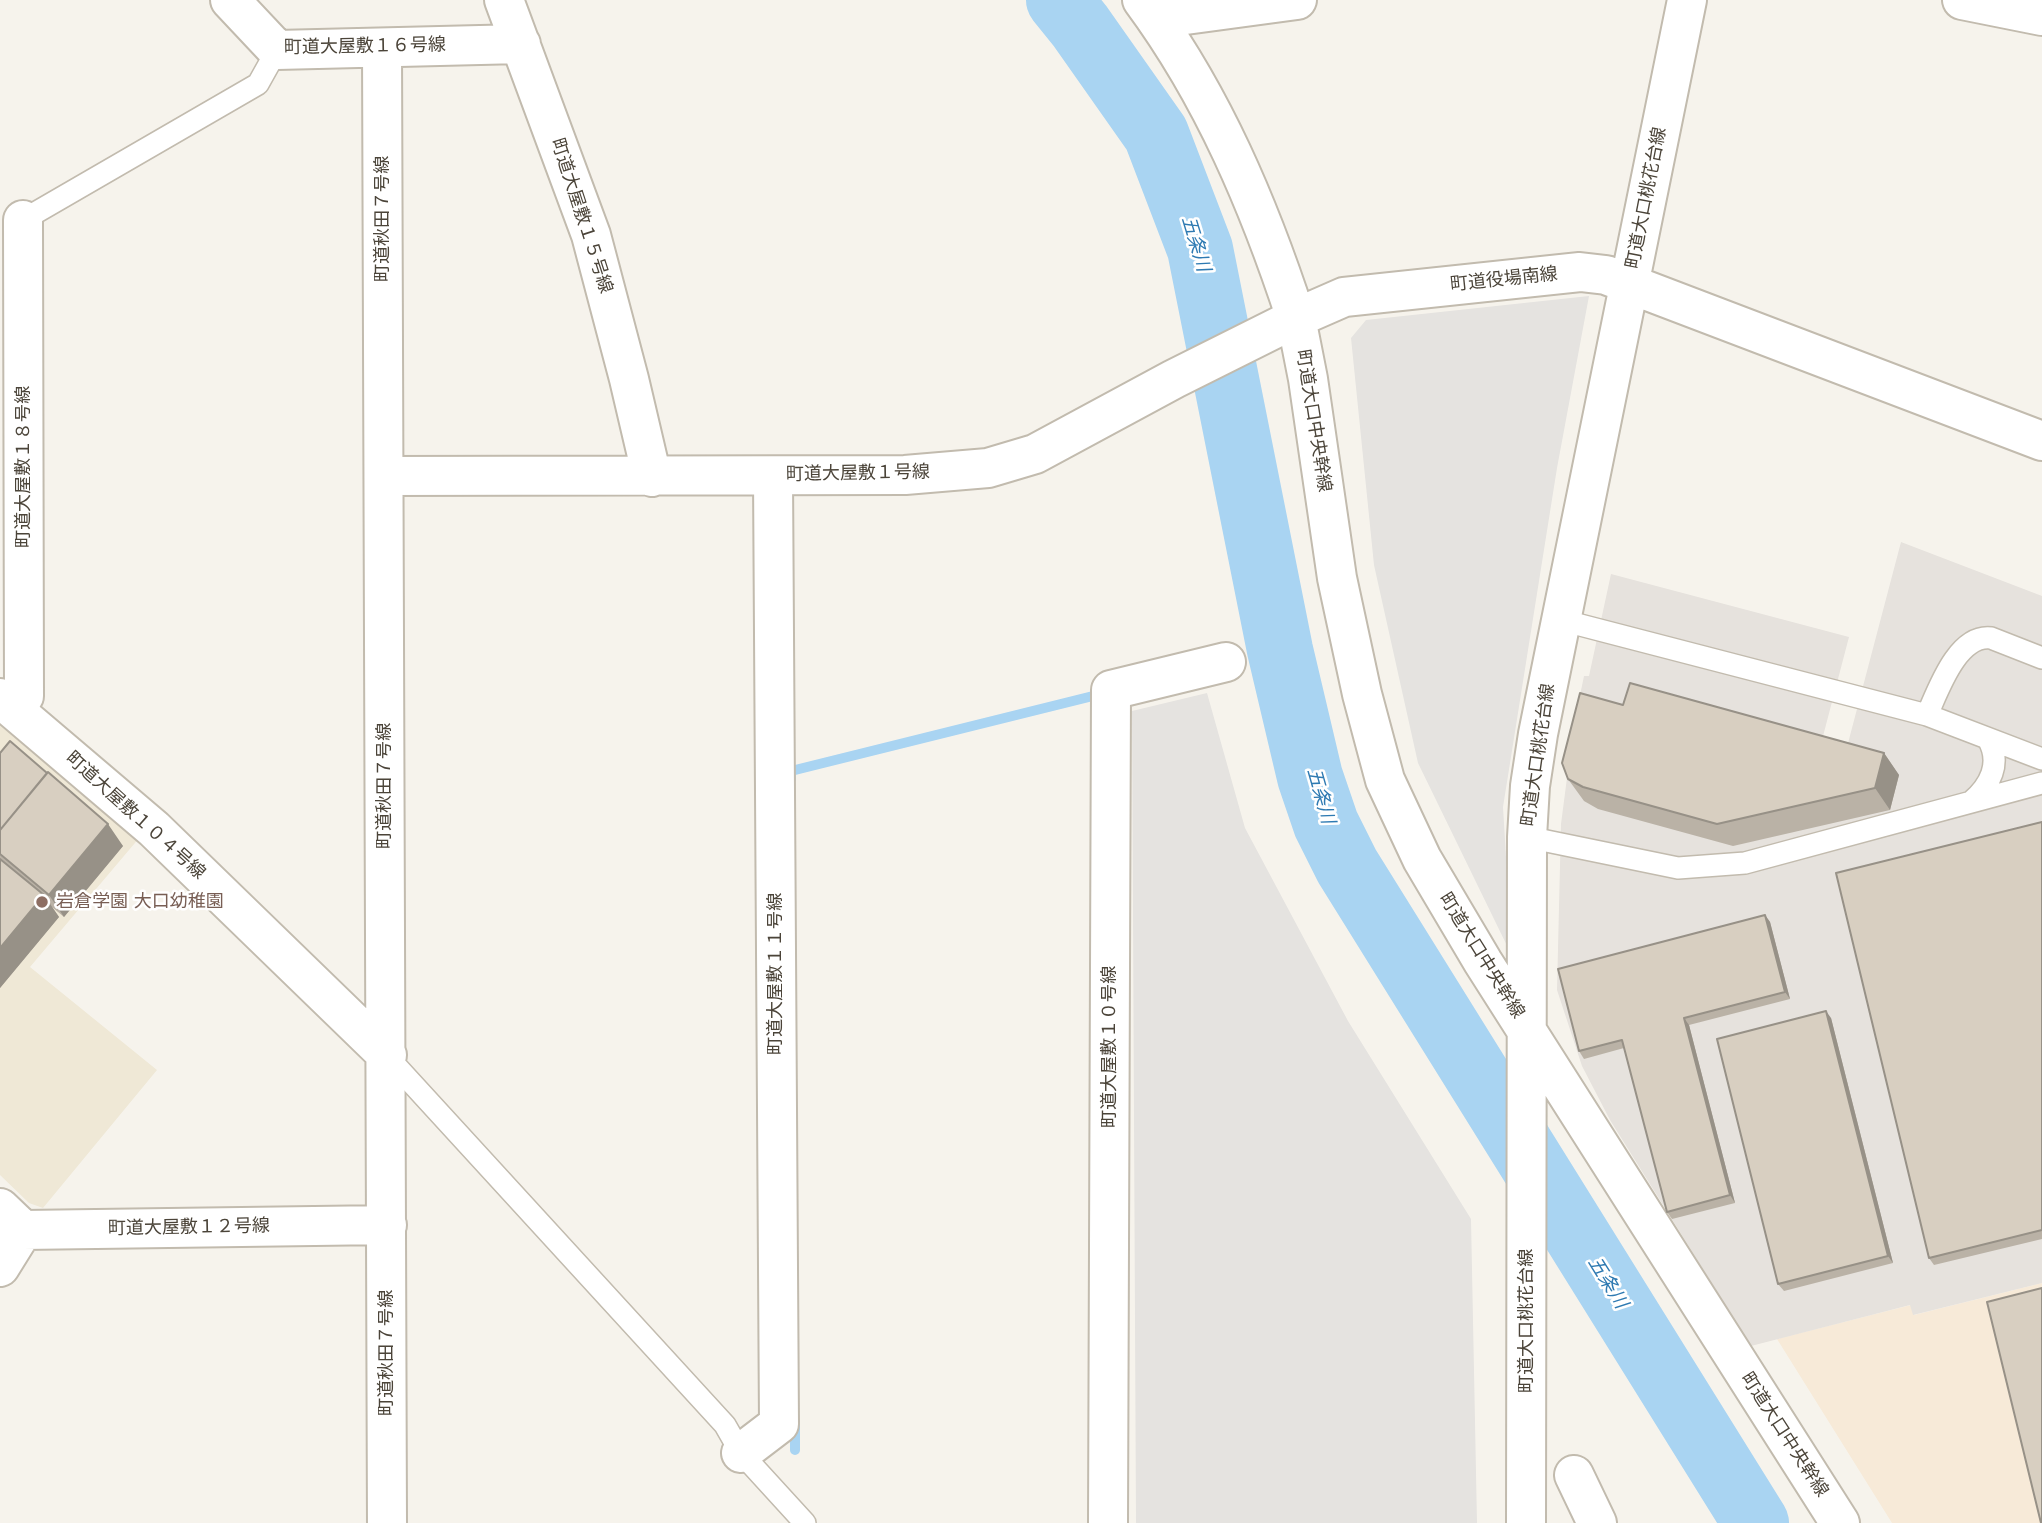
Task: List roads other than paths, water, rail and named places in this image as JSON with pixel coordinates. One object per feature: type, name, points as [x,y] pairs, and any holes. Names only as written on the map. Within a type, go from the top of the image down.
[{"type":"street","name":"町道大屋敷１６号線","points":[[230,0],[277,51],[521,44]]},
{"type":"street","name":"町道大屋敷１５号線","points":[[504,0],[591,235],[652,477]]},
{"type":"street","points":[[1296,318],[1247,181],[1195,82],[1149,9],[1297,0]]},
{"type":"street","name":"町道大口桃花台線","points":[[1526,1523],[1527,837],[1531,786],[1538,734],[1687,0]]},
{"type":"street","points":[[1962,0],[2042,16]]},
{"type":"street","name":"町道秋田７号線","points":[[382,48],[387,1523]]},
{"type":"street","name":"町道大屋敷１８号線","points":[[6,703],[24,696],[12,227]]},
{"type":"street","name":"町道役場南線","points":[[1296,318],[1344,297],[1580,272],[1606,275],[2042,441]]},
{"type":"street","name":"町道大屋敷１号線","points":[[384,476],[905,475],[988,468],[1035,454],[1174,379],[1296,318]]},
{"type":"street","name":"町道大口中央幹線","points":[[1296,318],[1308,379],[1337,578],[1362,694],[1385,780],[1422,859],[1482,962],[1840,1523]]},
{"type":"street","name":"町道大屋敷１１号線","points":[[741,1453],[779,1424],[773,476]]},
{"type":"street","name":"町道大屋敷１０号線","points":[[1108,1523],[1111,690],[1226,662]]},
{"type":"street","name":"町道大屋敷１０４号線","points":[[6,703],[154,829],[387,1055]]},
{"type":"street","points":[[0,1267],[12,1219]]},
{"type":"street","name":"町道大屋敷１２号線","points":[[12,1219],[387,1225]]},
{"type":"street","points":[[1574,1475],[1597,1523]]},
{"type":"lane","points":[[12,227],[258,84],[277,51]]},
{"type":"lane","points":[[1561,620],[1927,715],[2042,760]]},
{"type":"lane","points":[[1927,715],[1949,667],[1973,641],[1984,637],[1991,638],[2042,658]]},
{"type":"lane","points":[[1971,802],[1981,794],[1994,769],[1994,749],[1989,739]]},
{"type":"lane","points":[[1527,837],[1678,868],[1712,867],[1745,863],[2042,783]]},
{"type":"lane","points":[[387,1055],[726,1425],[741,1453],[805,1523]]},
{"type":"waterway","name":"五条川","points":[[1059,0],[1156,134],[1200,249],[1280,650],[1310,777],[1326,824],[1347,866],[1756,1523]]},
{"type":"waterway","points":[[791,779],[791,771],[1097,695]]},
{"type":"waterway","points":[[795,1422],[795,1450]]},
{"type":"place","name":"岩倉学園 大口幼稚園","points":[[42,902]]}]
